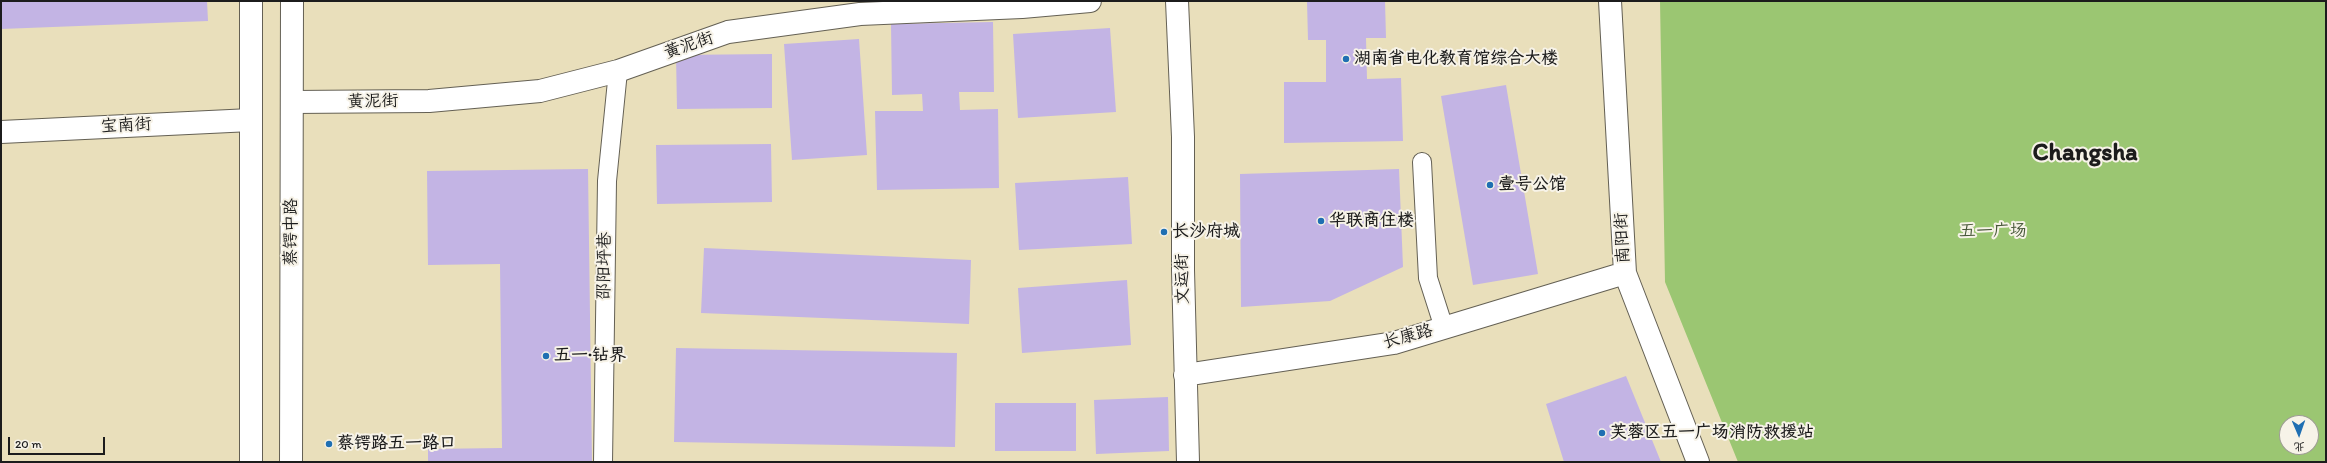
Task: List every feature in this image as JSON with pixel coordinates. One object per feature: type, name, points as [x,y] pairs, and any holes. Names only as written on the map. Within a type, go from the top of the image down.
[{"type":"street","points":[[251,1],[251,462]]},
{"type":"street","name":"蔡锷中路","points":[[291,462],[292,1]]},
{"type":"street","name":"黄泥街","points":[[292,102],[429,101],[540,91],[618,71],[728,32],[860,14],[1022,7],[1090,1]]},
{"type":"street","name":"文运街","points":[[1177,1],[1183,137],[1185,375],[1188,462]]},
{"type":"street","name":"南阳街","points":[[1610,1],[1625,272],[1698,462]]},
{"type":"street","name":"宝南街","points":[[1,132],[251,120]]},
{"type":"street","name":"长康路","points":[[1185,375],[1394,343],[1625,272]]},
{"type":"lane","name":"邵阳坪巷","points":[[603,462],[607,181],[618,71]]},
{"type":"lane","points":[[1422,162],[1428,278],[1444,328]]},
{"type":"green space","name":"五一广场","points":[[1660,1],[2326,1],[2326,462],[1738,462],[1665,282]]},
{"type":"building","points":[[1,1],[207,1],[208,21],[1,29]]},
{"type":"building","name":"湖南省电化教育馆综合大楼","points":[[1307,1],[1385,1],[1386,38],[1366,38],[1367,79],[1401,78],[1403,141],[1284,143],[1284,82],[1326,82],[1326,40],[1308,40]]},
{"type":"building","points":[[993,22],[994,92],[959,92],[960,110],[998,109],[999,188],[877,190],[875,111],[923,111],[922,94],[892,95],[891,24]]},
{"type":"building","points":[[1110,28],[1116,112],[1018,118],[1013,34]]},
{"type":"building","points":[[859,39],[867,155],[792,160],[784,44]]},
{"type":"building","points":[[772,54],[772,108],[677,109],[676,55]]},
{"type":"building","name":"壹号公馆","points":[[1506,85],[1538,274],[1473,285],[1441,96]]},
{"type":"building","points":[[771,144],[772,202],[657,204],[656,145]]},
{"type":"building","name":"五一·钻界","points":[[588,169],[592,462],[428,462],[428,449],[502,448],[500,264],[428,265],[427,171]]},
{"type":"building","name":"华联商住楼","points":[[1399,169],[1403,267],[1330,301],[1241,307],[1240,174]]},
{"type":"building","points":[[1128,177],[1132,244],[1019,250],[1015,183]]},
{"type":"building","points":[[704,248],[971,260],[969,324],[701,313]]},
{"type":"building","points":[[1127,280],[1131,345],[1022,353],[1018,288]]},
{"type":"building","points":[[676,348],[957,353],[955,447],[674,442]]},
{"type":"building","name":"芙蓉区五一广场消防救援站","points":[[1626,376],[1661,462],[1564,462],[1546,404]]},
{"type":"building","points":[[1168,397],[1169,451],[1096,454],[1094,400]]},
{"type":"building","points":[[995,403],[1076,403],[1076,451],[995,451]]},
{"type":"place","name":"湖南省电化教育馆综合大楼","points":[[1346,59]]},
{"type":"place","name":"壹号公馆","points":[[1490,185]]},
{"type":"place","name":"华联商住楼","points":[[1321,221]]},
{"type":"place","name":"长沙府城","points":[[1164,232]]},
{"type":"place","name":"五一·钻界","points":[[546,356]]},
{"type":"place","name":"芙蓉区五一广场消防救援站","points":[[1602,433]]},
{"type":"place","name":"蔡锷路五一路口","points":[[329,444]]},
{"type":"district","name":"Changsha","points":[[2085,154]]}]
